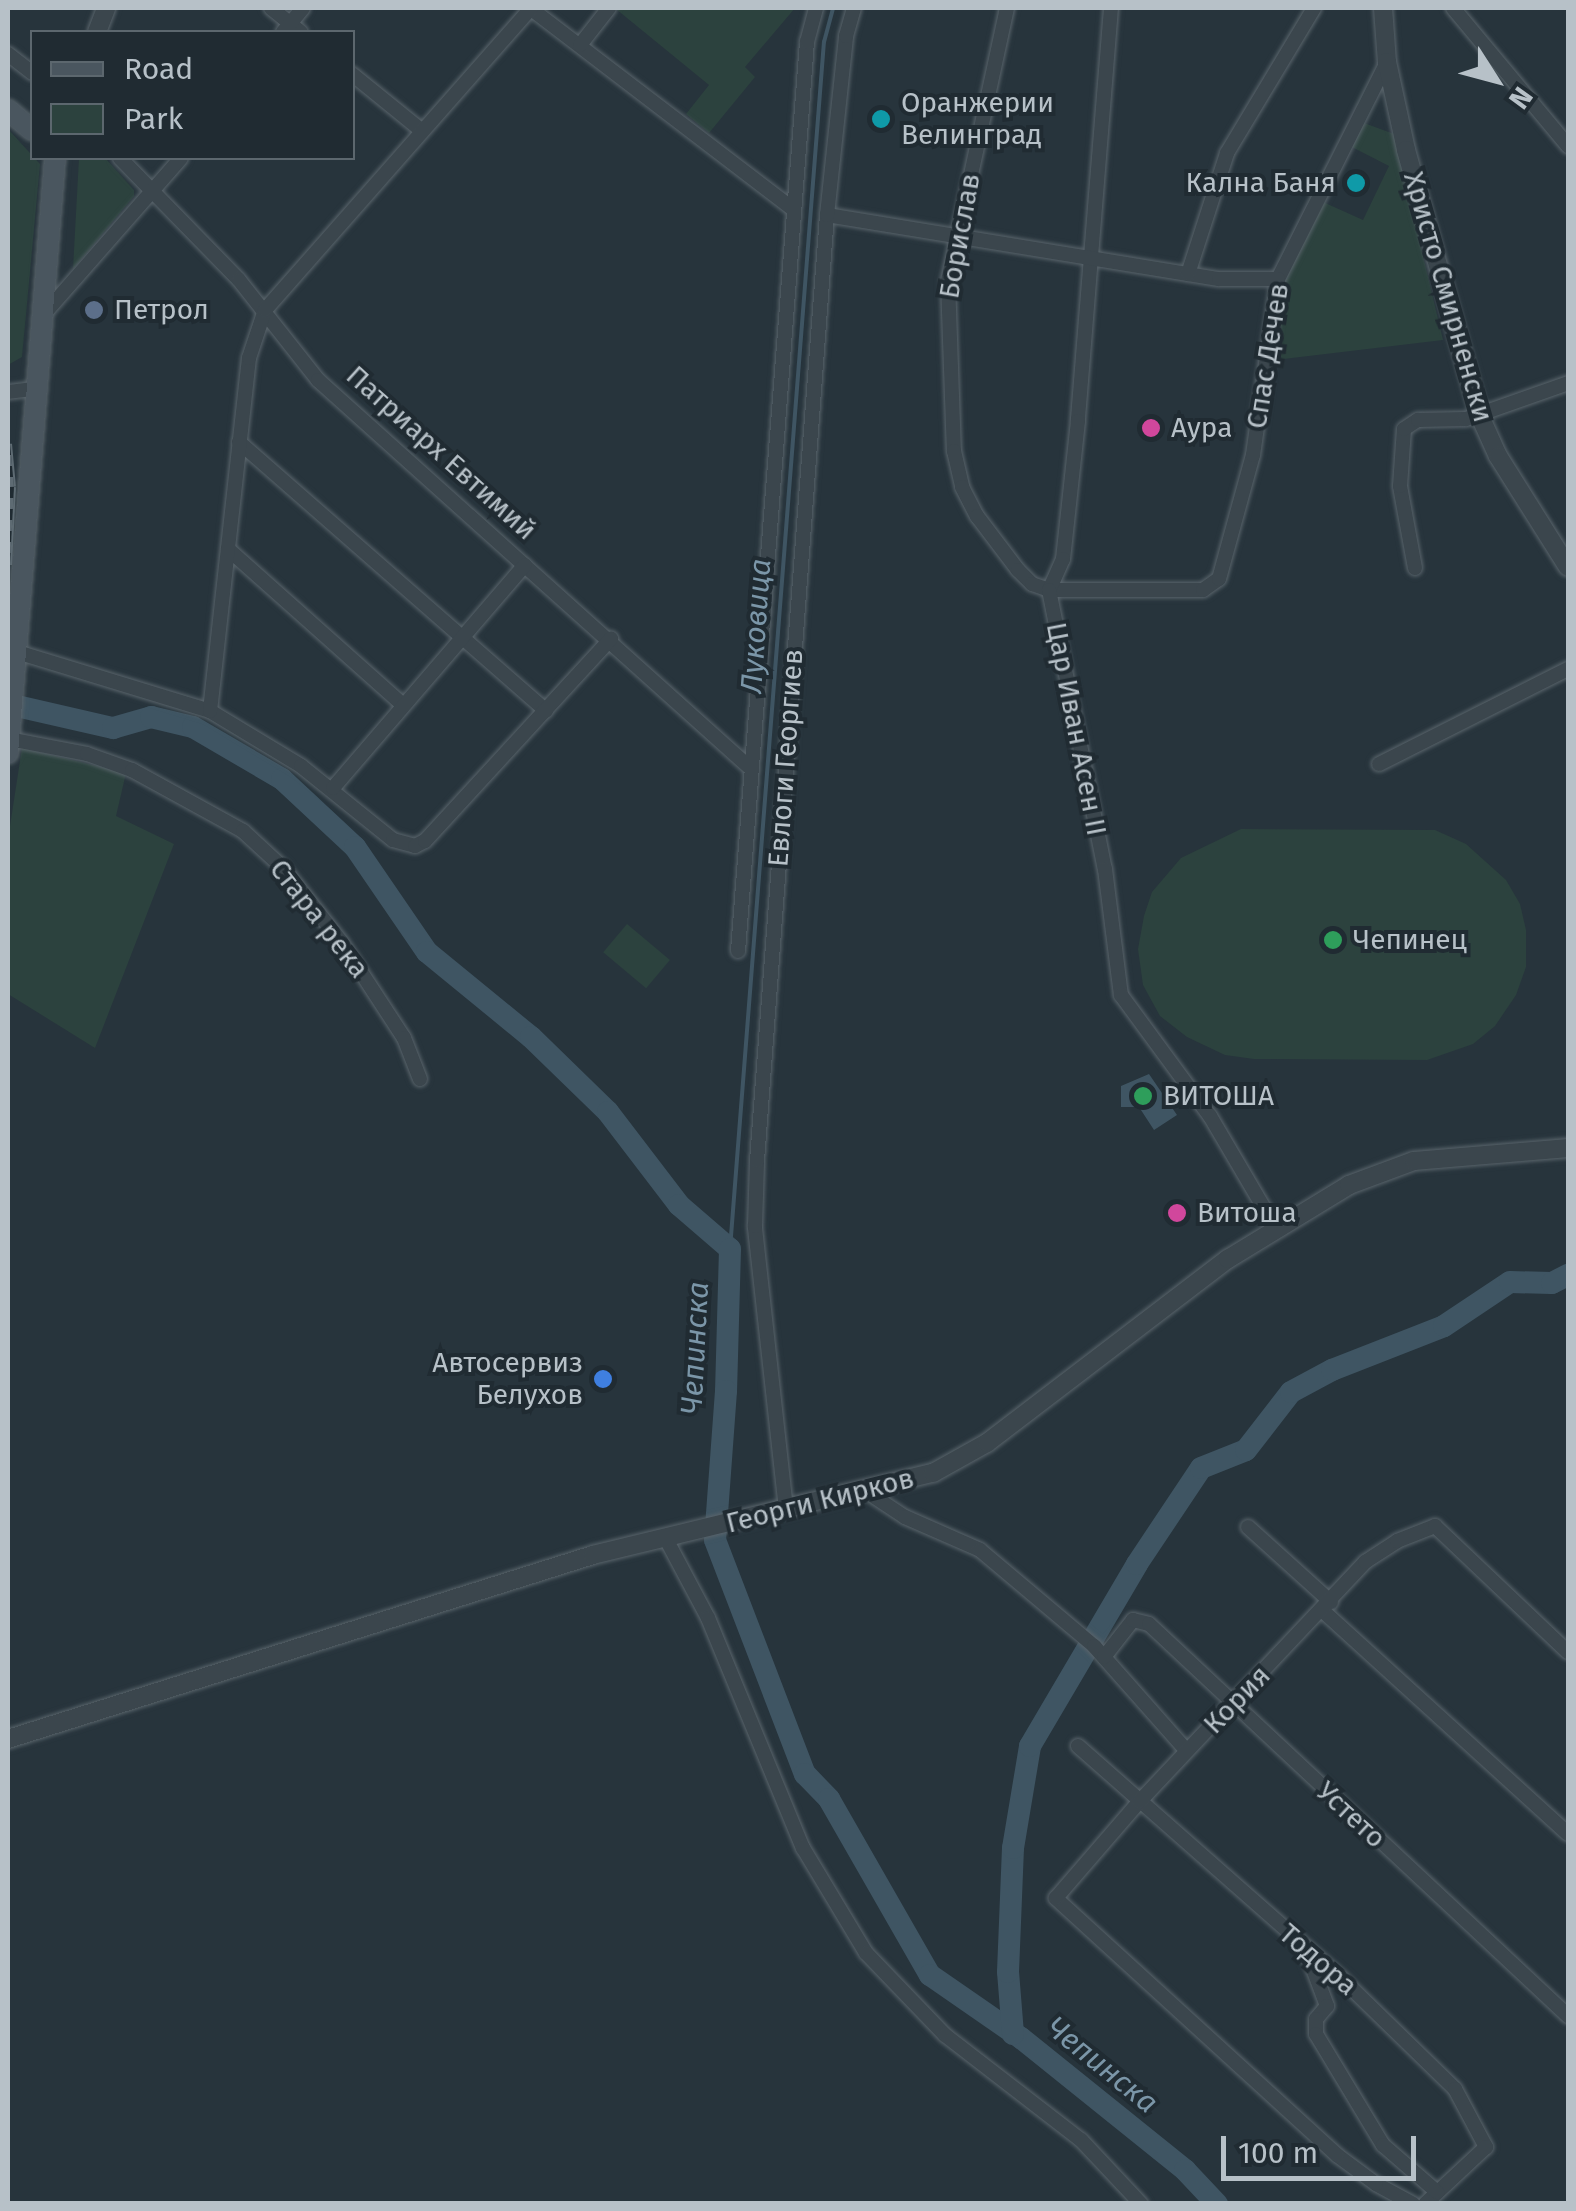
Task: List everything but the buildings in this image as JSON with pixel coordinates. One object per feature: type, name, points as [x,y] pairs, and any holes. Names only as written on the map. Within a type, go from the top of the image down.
[{"type":"main road","points":[[8,110],[30,128]]},
{"type":"main road","points":[[9,738],[55,160]]},
{"type":"street","points":[[272,8],[291,29],[303,8]]},
{"type":"street","points":[[210,711],[249,358],[265,310],[530,8],[794,210]]},
{"type":"street","points":[[580,45],[609,8]]},
{"type":"street","name":"Евлоги Георгиев","points":[[738,951],[806,42],[816,8]]},
{"type":"street","name":"Евлоги Георгиев","points":[[786,1509],[755,1226],[757,1161],[827,216],[846,36],[854,8]]},
{"type":"street","name":"Борислав","points":[[1006,8],[957,234],[947,306],[954,451],[962,487],[977,516],[1018,570],[1032,584],[1049,590]]},
{"type":"street","name":"Цар Иван Асен II","points":[[1111,8],[1063,559],[1049,590],[1105,869],[1121,995],[1210,1116],[1275,1227]]},
{"type":"street","points":[[1188,274],[1227,153],[1314,8]]},
{"type":"street","name":"Христо Смирненски","points":[[1383,8],[1388,62],[1430,241],[1480,414],[1498,456],[1568,566]]},
{"type":"street","points":[[1453,8],[1568,146]]},
{"type":"street","points":[[8,54],[30,70]]},
{"type":"street","name":"Спас Дечев","points":[[1049,590],[1203,590],[1219,579],[1253,455],[1278,280],[1388,62]]},
{"type":"street","points":[[355,76],[421,130]]},
{"type":"street","name":"Патриарх Евтимий","points":[[122,160],[265,310],[283,339],[318,380],[749,766]]},
{"type":"street","points":[[45,313],[179,160]]},
{"type":"street","points":[[827,216],[1188,274],[1278,280]]},
{"type":"street","points":[[1415,568],[1400,486],[1404,428],[1418,420],[1480,414],[1568,383]]},
{"type":"street","points":[[8,392],[39,388]]},
{"type":"street","points":[[240,442],[546,711]]},
{"type":"street","points":[[228,549],[403,705]]},
{"type":"street","points":[[332,788],[525,564]]},
{"type":"street","points":[[17,652],[210,711],[332,788],[393,840],[415,846],[425,841],[610,639]]},
{"type":"street","points":[[1379,764],[1568,669]]},
{"type":"street","name":"Стара река","points":[[9,738],[87,754],[132,770],[243,831],[283,868],[332,929],[404,1038],[420,1079]]},
{"type":"street","name":"Георги Кирков","points":[[8,1738],[593,1555],[933,1472],[971,1454],[1275,1227],[1349,1184],[1414,1161],[1568,1148]]},
{"type":"street","points":[[864,1490],[906,1517],[980,1550],[1079,1632],[1187,1750]]},
{"type":"street","name":"Кория","points":[[1414,2204],[1376,2184],[1337,2155],[1056,1898],[1187,1750],[1379,1550],[1436,1526],[1568,1652]]},
{"type":"street","points":[[1248,1527],[1327,1607],[1568,1834]]},
{"type":"street","points":[[670,1538],[708,1618],[803,1848],[866,1953],[965,2053],[1080,2140],[1140,2204]]},
{"type":"street","name":"Устето","points":[[1099,1652],[1133,1620],[1149,1624],[1567,2012]]},
{"type":"street","name":"Тодора","points":[[1078,1746],[1455,2089],[1486,2147],[1437,2192]]},
{"type":"street","points":[[1305,1949],[1327,2006],[1316,2019],[1316,2034],[1384,2145],[1437,2192],[1426,2204]]},
{"type":"green space","points":[[795,8],[745,67],[755,77],[709,133],[686,114],[709,85],[616,9]]},
{"type":"green space","points":[[1364,123],[1394,134],[1443,340],[1275,360],[1285,281],[1323,202],[1363,220],[1389,166],[1350,146]]},
{"type":"green space","points":[[8,129],[30,153],[30,160],[40,164],[22,357],[8,365]]},
{"type":"green space","points":[[79,160],[107,160],[134,190],[134,196],[73,269]]},
{"type":"green space","points":[[22,748],[126,773],[116,816],[174,844],[95,1048],[8,994],[8,839]]},
{"type":"green space","name":"Чепинец","points":[[1241,829],[1435,830],[1466,844],[1506,880],[1520,904],[1526,930],[1526,967],[1516,995],[1495,1026],[1473,1044],[1427,1060],[1254,1059],[1225,1055],[1187,1037],[1160,1016],[1143,985],[1138,949],[1144,916],[1152,892],[1181,858]]},
{"type":"green space","points":[[627,924],[670,960],[646,988],[603,952]]},
{"type":"water","name":"ВИТОША","points":[[1149,1074],[1177,1115],[1154,1130],[1139,1107],[1121,1107],[1121,1086]]},
{"type":"waterway","name":"Луковица","points":[[730,1249],[824,42],[833,8]]},
{"type":"waterway","name":"Чепинска","points":[[8,704],[113,728],[151,717],[193,727],[282,779],[355,847],[427,952],[531,1037],[608,1112],[679,1205],[730,1249],[726,1391],[715,1540],[805,1774],[829,1799],[930,1975],[1021,2038],[1185,2170],[1217,2204]]},
{"type":"waterway","points":[[1013,2034],[1008,1972],[1013,1848],[1030,1746],[1137,1564],[1201,1468],[1246,1450],[1291,1392],[1332,1370],[1444,1326],[1510,1282],[1552,1283],[1568,1275]]},
{"type":"railway","points":[[8,444],[12,487],[8,565]]},
{"type":"place","name":"Оранжерии Велинград","points":[[881,119]]},
{"type":"place","name":"Кална Баня","points":[[1356,183]]},
{"type":"place","name":"Петрол","points":[[94,310]]},
{"type":"place","name":"Аура","points":[[1151,428]]},
{"type":"place","name":"Чепинец","points":[[1333,940]]},
{"type":"place","name":"ВИТОША","points":[[1143,1096]]},
{"type":"place","name":"Витоша","points":[[1177,1213]]},
{"type":"place","name":"Автосервиз Белухов","points":[[603,1379]]}]
